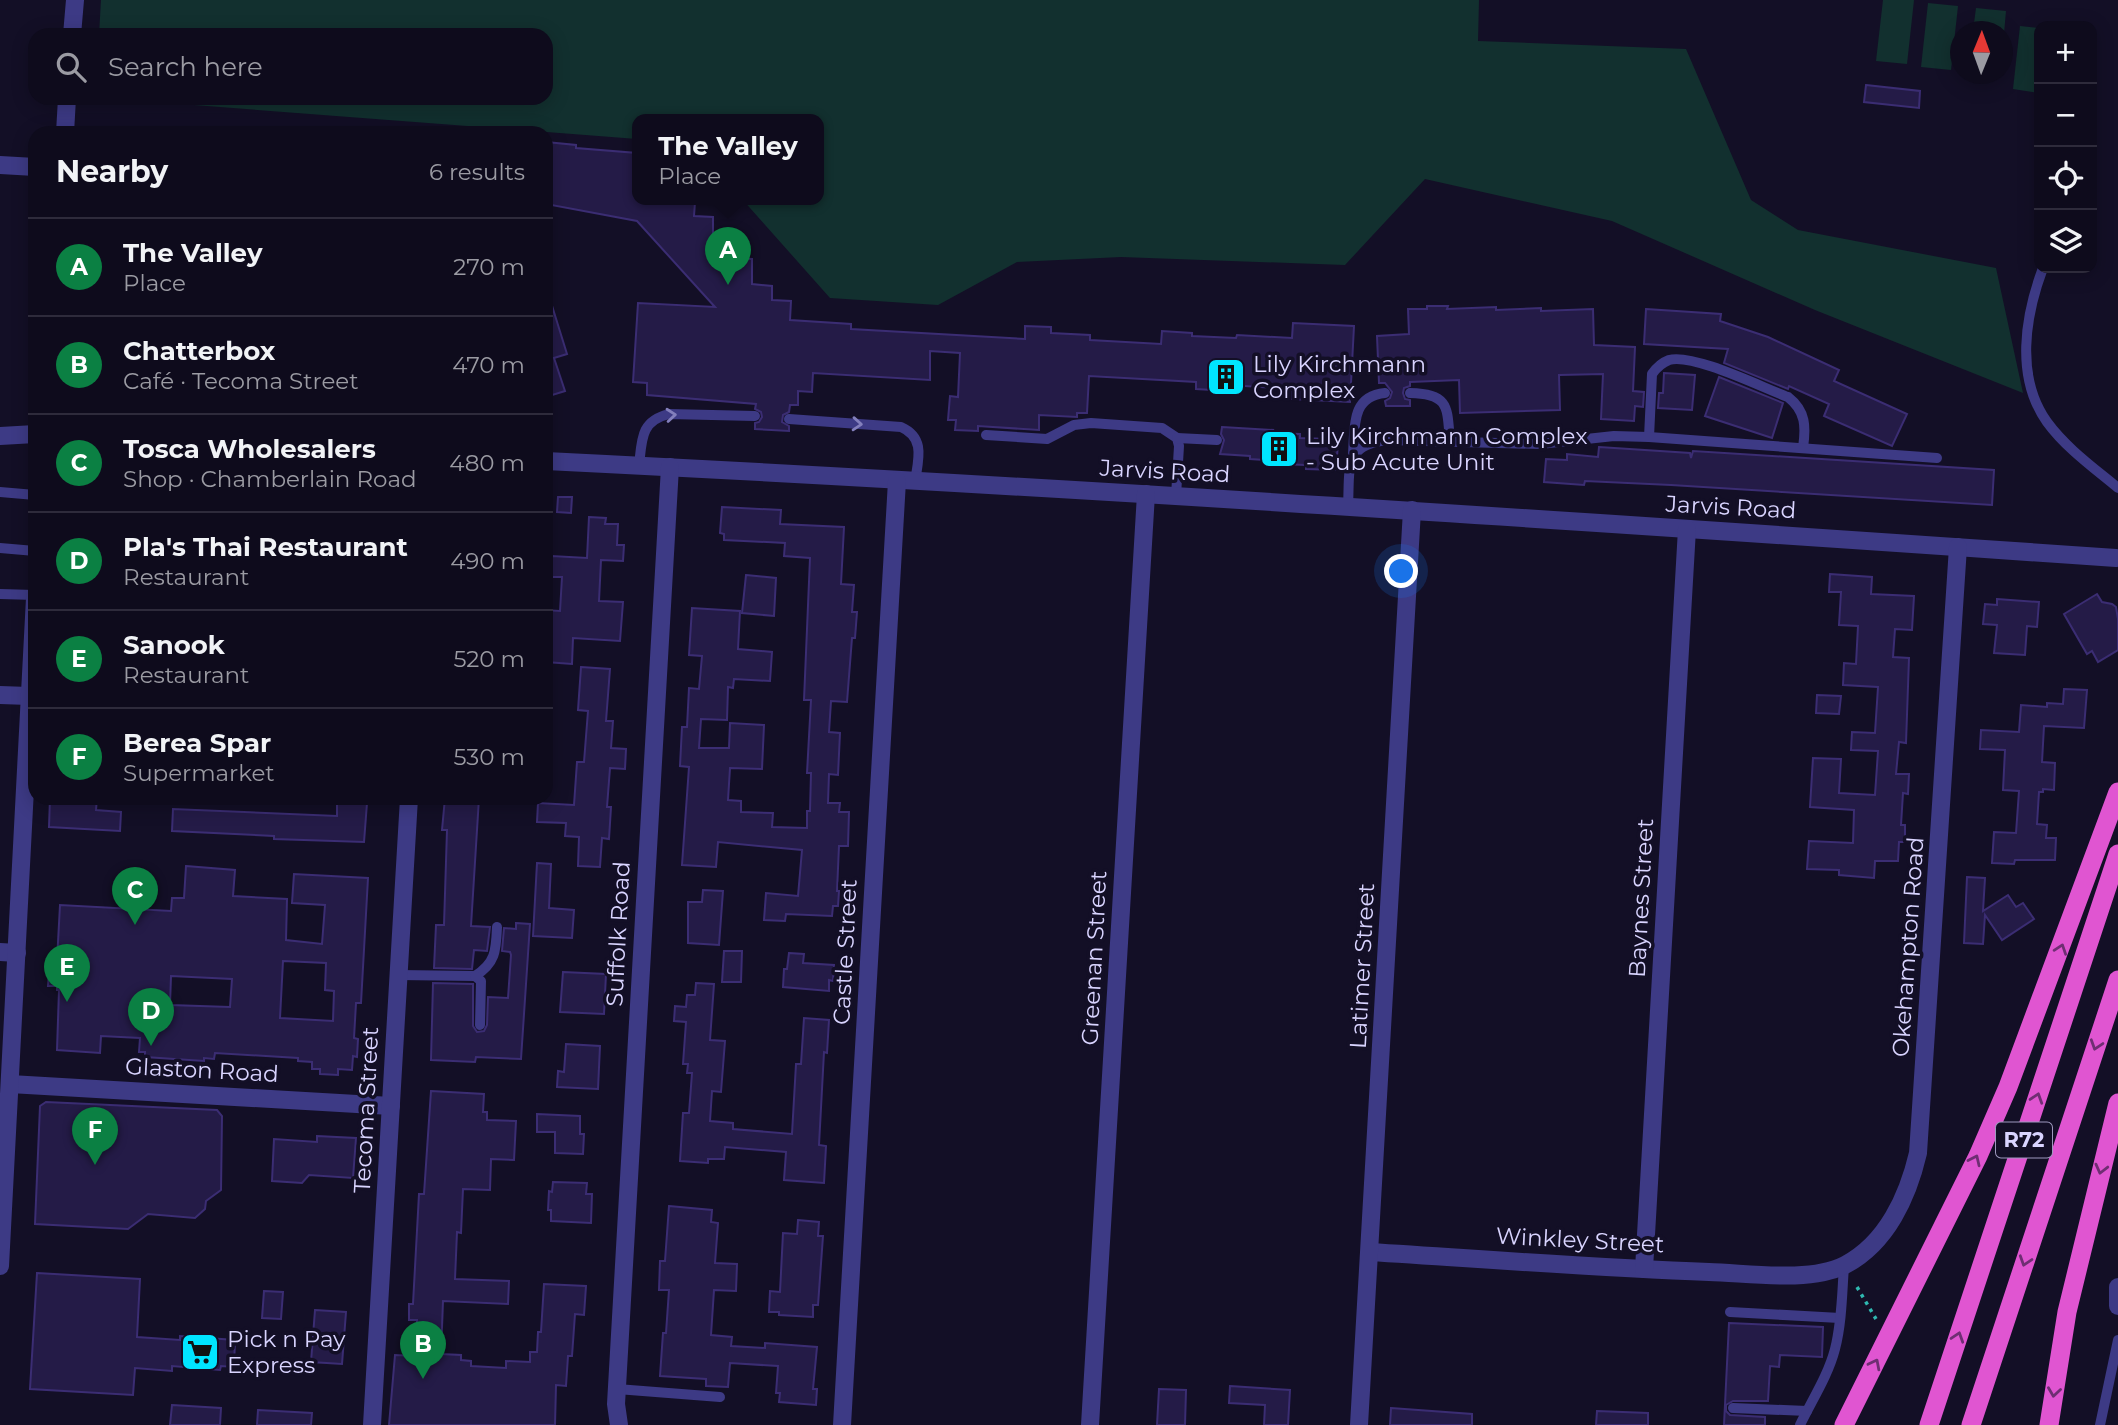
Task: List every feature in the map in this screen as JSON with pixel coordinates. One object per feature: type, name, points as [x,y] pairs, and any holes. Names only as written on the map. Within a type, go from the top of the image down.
[{"type":"highway","points":[[1844,1425],[1972,1168],[2008,1087],[2118,792]]},
{"type":"highway","name":"R72","points":[[1929,1425],[2118,854]]},
{"type":"highway","name":"R72","points":[[1971,1425],[2118,980]]},
{"type":"highway","points":[[2049,1425],[2067,1312],[2118,1103]]},
{"type":"street","points":[[73,28],[75,0]]},
{"type":"street","points":[[65,126],[67,105]]},
{"type":"street","points":[[0,165],[28,167]]},
{"type":"street","points":[[0,436],[28,434]]},
{"type":"street","name":"Jarvis Road","points":[[553,461],[1348,506],[2117,558]]},
{"type":"street","name":"Suffolk Road","points":[[609,1425],[616,1397],[670,467]]},
{"type":"street","name":"Castle Street","points":[[842,1425],[906,482]]},
{"type":"street","name":"Greenan Street","points":[[1090,1425],[1146,494]]},
{"type":"street","name":"Latimer Street","points":[[1359,1425],[1412,510]]},
{"type":"street","name":"Baynes Street","points":[[1644,1269],[1687,529]]},
{"type":"street","name":"Okehampton Road","points":[[1787,1275],[1843,1273],[1872,1245],[1892,1219],[1905,1197],[1918,1153],[1958,547]]},
{"type":"street","points":[[0,695],[28,696]]},
{"type":"street","points":[[0,1266],[10,1084],[8,952],[28,708]]},
{"type":"street","name":"Tecoma Street","points":[[372,1425],[409,805]]},
{"type":"street","name":"Glaston Road","points":[[10,1084],[391,1105]]},
{"type":"street","name":"Winkley Street","points":[[1370,1252],[1787,1275]]},
{"type":"street","points":[[2118,1287],[2118,1306]]},
{"type":"street","name":"Suffolk Road","points":[[616,1397],[620,1425]]},
{"type":"lane","points":[[2041,273],[2032,296],[2027,335],[2027,371],[2035,396],[2046,421],[2063,440],[2118,488]]},
{"type":"lane","points":[[1649,437],[1652,374],[1658,365],[1671,360],[1686,360],[1709,366],[1788,397],[1802,411],[1805,425],[1802,448]]},
{"type":"lane","points":[[1348,506],[1356,418],[1361,405],[1371,395],[1385,393]]},
{"type":"lane","points":[[1410,393],[1437,396],[1444,401],[1448,411],[1450,442]]},
{"type":"lane","points":[[639,466],[643,434],[650,422],[658,416],[755,416]]},
{"type":"lane","points":[[789,419],[901,427],[911,432],[917,439],[918,457],[906,482]]},
{"type":"lane","points":[[986,435],[1047,439],[1074,425],[1091,423],[1161,428],[1177,438],[1217,440]]},
{"type":"lane","points":[[1353,457],[1359,447],[1370,441],[1540,444],[1605,437],[1649,437],[1937,458]]},
{"type":"lane","points":[[1176,496],[1179,446],[1177,438]]},
{"type":"lane","points":[[0,492],[28,494]]},
{"type":"lane","points":[[0,548],[28,550]]},
{"type":"lane","points":[[0,594],[28,596]]},
{"type":"lane","points":[[398,975],[475,976],[486,969],[492,959],[496,927]]},
{"type":"lane","points":[[475,976],[481,981],[480,1025]]},
{"type":"lane","points":[[1800,1425],[1835,1350],[1843,1273]]},
{"type":"lane","points":[[1730,1311],[1840,1318]]},
{"type":"lane","points":[[2100,1425],[2118,1340]]},
{"type":"lane","points":[[616,1397],[720,1397]]},
{"type":"lane","points":[[1733,1408],[1807,1411]]},
{"type":"path","points":[[1843,1273],[1852,1278],[1877,1318],[1871,1329]]},
{"type":"green space","points":[[101,0],[1479,0],[1478,41],[1686,49],[1751,200],[1798,230],[1996,268],[2023,393],[1815,310],[1612,221],[1425,179],[1345,265],[1121,257],[1017,262],[938,305],[830,298],[747,205],[824,205],[824,114],[632,114],[632,139],[553,133],[553,126],[467,126],[193,105],[553,105],[553,28],[99,28]]},
{"type":"green space","points":[[1883,0],[1914,0],[1907,64],[1876,61]]},
{"type":"green space","points":[[1928,3],[1958,6],[1956,21],[1950,21],[1950,70],[1921,67]]},
{"type":"green space","points":[[1976,8],[2006,11],[2005,21],[1974,21]]},
{"type":"green space","points":[[2020,26],[2034,27],[2034,92],[2013,89]]},
{"type":"building","points":[[1866,85],[1920,91],[1919,108],[1864,102]]},
{"type":"building","points":[[553,143],[576,145],[576,148],[632,153],[632,205],[695,205],[694,216],[713,217],[713,237],[733,239],[733,258],[752,259],[752,284],[772,286],[772,300],[791,301],[790,320],[851,324],[851,329],[1025,339],[1025,326],[1051,327],[1051,333],[1090,335],[1090,340],[1161,344],[1162,331],[1192,333],[1192,336],[1292,338],[1293,323],[1354,326],[1350,402],[1292,399],[1292,389],[1229,385],[1229,391],[1196,389],[1196,382],[1089,376],[1087,413],[1077,413],[1077,417],[1039,415],[1039,430],[978,426],[978,431],[955,430],[956,420],[948,420],[950,396],[958,397],[960,353],[930,351],[930,380],[813,373],[812,392],[798,391],[798,405],[790,405],[789,412],[783,415],[782,422],[789,426],[789,431],[755,429],[755,423],[762,417],[761,412],[755,409],[756,404],[647,395],[647,383],[633,382],[638,303],[715,307],[637,221],[553,205]]},
{"type":"building","points":[[1427,306],[1448,306],[1447,309],[1496,307],[1496,310],[1541,308],[1541,311],[1593,309],[1594,345],[1635,347],[1633,391],[1644,392],[1643,407],[1635,406],[1634,421],[1601,419],[1603,374],[1559,375],[1560,410],[1460,413],[1459,380],[1410,382],[1410,386],[1404,388],[1403,393],[1405,399],[1410,400],[1410,406],[1386,406],[1385,401],[1390,398],[1392,392],[1385,383],[1379,383],[1377,336],[1409,334],[1408,309],[1427,309]]},
{"type":"building","points":[[553,309],[567,354],[554,358],[565,391],[553,395]]},
{"type":"building","points":[[1646,309],[1721,314],[1720,321],[1768,337],[1839,370],[1834,381],[1907,414],[1892,446],[1824,416],[1829,404],[1789,386],[1788,389],[1724,363],[1728,349],[1644,344]]},
{"type":"building","points":[[1664,373],[1695,375],[1692,410],[1658,408],[1659,393],[1663,393]]},
{"type":"building","points":[[1719,377],[1783,403],[1772,438],[1705,416]]},
{"type":"building","name":"Lily Kirchmann Complex - Sub Acute Unit","points":[[1222,427],[1273,430],[1272,433],[1300,434],[1300,438],[1328,439],[1328,443],[1338,443],[1336,470],[1306,469],[1306,465],[1279,464],[1279,461],[1250,459],[1250,456],[1220,454],[1224,440]]},
{"type":"building","points":[[1599,447],[1690,453],[1691,458],[1693,451],[1994,470],[1992,505],[1671,485],[1544,482],[1546,459],[1567,460],[1567,454],[1598,457]]},
{"type":"building","points":[[558,497],[572,497],[571,513],[557,512]]},
{"type":"building","points":[[722,507],[781,510],[780,524],[844,527],[841,584],[854,585],[852,612],[857,612],[847,702],[831,701],[829,732],[840,733],[838,775],[829,774],[828,803],[840,803],[839,812],[849,812],[848,846],[839,846],[838,906],[833,906],[832,916],[786,914],[785,921],[764,920],[766,893],[798,896],[802,850],[718,842],[716,867],[682,865],[689,767],[680,766],[682,727],[687,727],[689,688],[699,689],[702,656],[689,655],[692,608],[740,611],[738,649],[772,652],[770,681],[734,679],[733,688],[728,687],[727,720],[701,719],[699,748],[729,748],[730,723],[764,725],[762,769],[730,768],[728,800],[741,801],[741,812],[773,813],[772,827],[807,828],[807,811],[810,811],[811,773],[807,773],[811,700],[804,700],[810,558],[784,556],[785,543],[724,540],[724,534],[720,533]]},
{"type":"building","points":[[589,517],[606,518],[605,524],[618,524],[617,545],[624,545],[623,561],[601,560],[599,601],[623,602],[620,641],[573,638],[572,664],[553,663],[553,610],[560,611],[562,577],[553,577],[553,556],[587,558]]},
{"type":"building","points":[[1830,574],[1872,577],[1871,594],[1914,596],[1912,630],[1895,629],[1893,657],[1909,658],[1906,743],[1899,742],[1896,774],[1909,774],[1908,794],[1903,793],[1901,825],[1905,825],[1905,842],[1899,842],[1898,861],[1875,861],[1874,878],[1839,875],[1839,870],[1807,869],[1809,841],[1853,843],[1854,810],[1810,807],[1813,758],[1841,759],[1839,793],[1875,795],[1878,751],[1851,750],[1852,732],[1875,733],[1878,687],[1843,685],[1844,663],[1856,664],[1858,626],[1839,625],[1841,592],[1829,592]]},
{"type":"building","points":[[746,575],[776,578],[774,616],[742,613]]},
{"type":"building","points":[[2097,594],[2102,602],[2116,607],[2118,619],[2118,650],[2098,662],[2092,651],[2087,654],[2064,614]]},
{"type":"building","points":[[1997,599],[2039,602],[2037,627],[2027,626],[2025,655],[1994,653],[1997,625],[1983,624],[1985,604],[1997,605]]},
{"type":"building","points":[[581,667],[610,669],[606,721],[613,721],[611,748],[626,749],[625,769],[610,768],[607,807],[611,807],[609,839],[602,838],[600,867],[578,866],[579,837],[565,836],[566,823],[537,822],[538,805],[574,805],[577,762],[584,762],[588,711],[578,710]]},
{"type":"building","points":[[2064,689],[2087,690],[2084,728],[2044,726],[2042,762],[2055,763],[2054,790],[2043,789],[2043,792],[2039,792],[2037,824],[2047,825],[2046,838],[2056,838],[2055,860],[1992,863],[1994,832],[2016,833],[2019,791],[2003,790],[2005,750],[1980,749],[1981,730],[2019,732],[2021,705],[2047,707],[2047,703],[2063,704]]},
{"type":"building","points":[[1817,695],[1841,696],[1839,714],[1816,713]]},
{"type":"building","points":[[50,805],[96,805],[96,810],[121,812],[120,831],[49,827]]},
{"type":"building","points":[[337,805],[367,805],[364,842],[274,839],[274,836],[172,831],[173,809],[337,816]]},
{"type":"building","points":[[444,805],[479,805],[471,926],[490,927],[487,951],[474,950],[472,969],[434,968],[436,925],[444,925],[447,830],[442,830]]},
{"type":"building","points":[[537,863],[551,864],[549,908],[574,910],[572,938],[533,936]]},
{"type":"building","points":[[186,866],[235,870],[233,896],[287,899],[286,940],[322,944],[325,905],[292,903],[294,874],[368,878],[361,1003],[356,1003],[354,1038],[358,1039],[357,1057],[353,1056],[352,1070],[338,1069],[338,1075],[320,1074],[320,1069],[312,1069],[312,1062],[298,1061],[298,1058],[215,1053],[214,1059],[204,1058],[204,1061],[145,1057],[145,1052],[139,1052],[140,1038],[101,1036],[100,1053],[57,1050],[59,990],[57,986],[48,986],[50,961],[57,961],[60,905],[171,911],[172,898],[184,898]],"holes":[[[283,961],[326,963],[325,990],[334,991],[333,1021],[280,1018]],[[171,976],[232,979],[230,1007],[170,1005]]]},
{"type":"building","points":[[1967,877],[1985,878],[1983,911],[2008,895],[2016,907],[2023,903],[2034,919],[2002,940],[1985,915],[1983,944],[1964,943]]},
{"type":"building","points":[[703,890],[723,891],[719,945],[688,943],[688,902],[702,902]]},
{"type":"building","points":[[516,923],[530,924],[521,1059],[476,1057],[475,1062],[431,1060],[433,983],[473,984],[473,1026],[477,1032],[484,1031],[487,1025],[488,997],[508,998],[511,955],[510,952],[502,951],[504,928],[516,929]]},
{"type":"building","points":[[724,951],[742,951],[741,982],[722,982]]},
{"type":"building","points":[[789,953],[804,954],[803,963],[834,965],[829,991],[783,987],[784,969],[787,969]]},
{"type":"building","points":[[563,972],[606,974],[604,1014],[560,1012]]},
{"type":"building","points":[[696,983],[714,984],[710,1040],[725,1041],[721,1092],[712,1091],[710,1121],[733,1123],[733,1129],[792,1134],[796,1064],[801,1064],[804,1018],[829,1020],[827,1053],[824,1052],[819,1145],[826,1146],[824,1183],[784,1180],[786,1152],[725,1147],[724,1159],[708,1159],[708,1163],[680,1161],[683,1113],[689,1113],[692,1073],[687,1073],[688,1064],[683,1064],[686,1022],[674,1021],[675,1006],[686,1007],[687,995],[695,995]]},
{"type":"building","points":[[566,1044],[600,1046],[598,1089],[557,1087],[558,1071],[564,1072]]},
{"type":"building","points":[[431,1091],[484,1094],[483,1112],[487,1112],[487,1120],[516,1121],[514,1160],[491,1159],[490,1190],[463,1189],[461,1233],[457,1232],[455,1279],[509,1281],[508,1304],[443,1301],[441,1354],[461,1355],[461,1360],[471,1361],[471,1366],[506,1368],[506,1361],[530,1362],[530,1352],[537,1352],[538,1332],[541,1332],[544,1284],[586,1286],[584,1315],[575,1314],[572,1356],[568,1356],[566,1386],[556,1385],[555,1425],[389,1425],[395,1355],[415,1356],[417,1320],[409,1320],[409,1304],[413,1304],[419,1194],[424,1194]]},
{"type":"building","points":[[46,1102],[217,1110],[222,1116],[221,1190],[206,1201],[205,1209],[195,1218],[148,1214],[128,1229],[35,1224],[40,1106]]},
{"type":"building","points":[[537,1114],[580,1116],[580,1134],[584,1134],[583,1154],[555,1153],[555,1132],[537,1132]]},
{"type":"building","points":[[317,1136],[356,1138],[353,1178],[309,1175],[302,1183],[272,1181],[274,1139],[317,1142]]},
{"type":"building","points":[[553,1182],[587,1183],[586,1194],[592,1194],[591,1223],[551,1221],[551,1210],[548,1210],[549,1191],[552,1192]]},
{"type":"building","points":[[669,1206],[712,1210],[711,1222],[718,1223],[715,1263],[737,1264],[736,1291],[714,1290],[711,1335],[732,1337],[731,1346],[765,1348],[765,1343],[817,1347],[813,1389],[817,1389],[816,1405],[779,1402],[780,1393],[776,1393],[778,1366],[730,1363],[728,1387],[706,1386],[706,1379],[660,1376],[669,1290],[659,1290],[660,1261],[665,1261]]},
{"type":"building","points":[[798,1220],[819,1222],[818,1236],[823,1236],[818,1305],[813,1305],[813,1317],[769,1312],[770,1291],[780,1292],[783,1233],[797,1234]]},
{"type":"building","points":[[37,1273],[140,1279],[137,1337],[180,1340],[180,1336],[235,1340],[234,1367],[221,1366],[220,1370],[172,1366],[172,1371],[135,1368],[133,1395],[30,1389]]},
{"type":"building","points":[[264,1291],[283,1292],[281,1319],[262,1318]]},
{"type":"building","points":[[315,1310],[346,1312],[342,1364],[311,1362]]},
{"type":"building","points":[[1729,1323],[1823,1327],[1822,1357],[1780,1355],[1779,1367],[1770,1366],[1768,1401],[1733,1401],[1726,1405],[1726,1411],[1730,1415],[1765,1417],[1765,1425],[1724,1425]]},
{"type":"building","points":[[1230,1386],[1290,1390],[1288,1425],[1264,1425],[1265,1405],[1229,1403]]},
{"type":"building","points":[[1159,1389],[1186,1390],[1185,1425],[1157,1425]]},
{"type":"building","points":[[172,1405],[221,1408],[220,1425],[170,1425]]},
{"type":"building","points":[[1391,1408],[1472,1414],[1472,1425],[1390,1425]]},
{"type":"building","points":[[258,1410],[312,1413],[311,1425],[257,1425]]},
{"type":"building","points":[[1597,1411],[1648,1413],[1648,1425],[1596,1425]]},
{"type":"place","name":"The Valley","points":[[728,285]]},
{"type":"place","name":"Lily Kirchmann Complex","points":[[1226,377]]},
{"type":"place","name":"Lily Kirchmann Complex - Sub Acute Unit","points":[[1279,449]]},
{"type":"place","name":"Tosca Wholesalers","points":[[135,925]]},
{"type":"place","name":"Sanook","points":[[67,1002]]},
{"type":"place","name":"Pla's Thai Restaurant","points":[[151,1046]]},
{"type":"place","name":"Berea Spar","points":[[95,1165]]},
{"type":"place","name":"Pick n Pay Express","points":[[200,1352]]},
{"type":"place","name":"Chatterbox","points":[[423,1379]]}]
